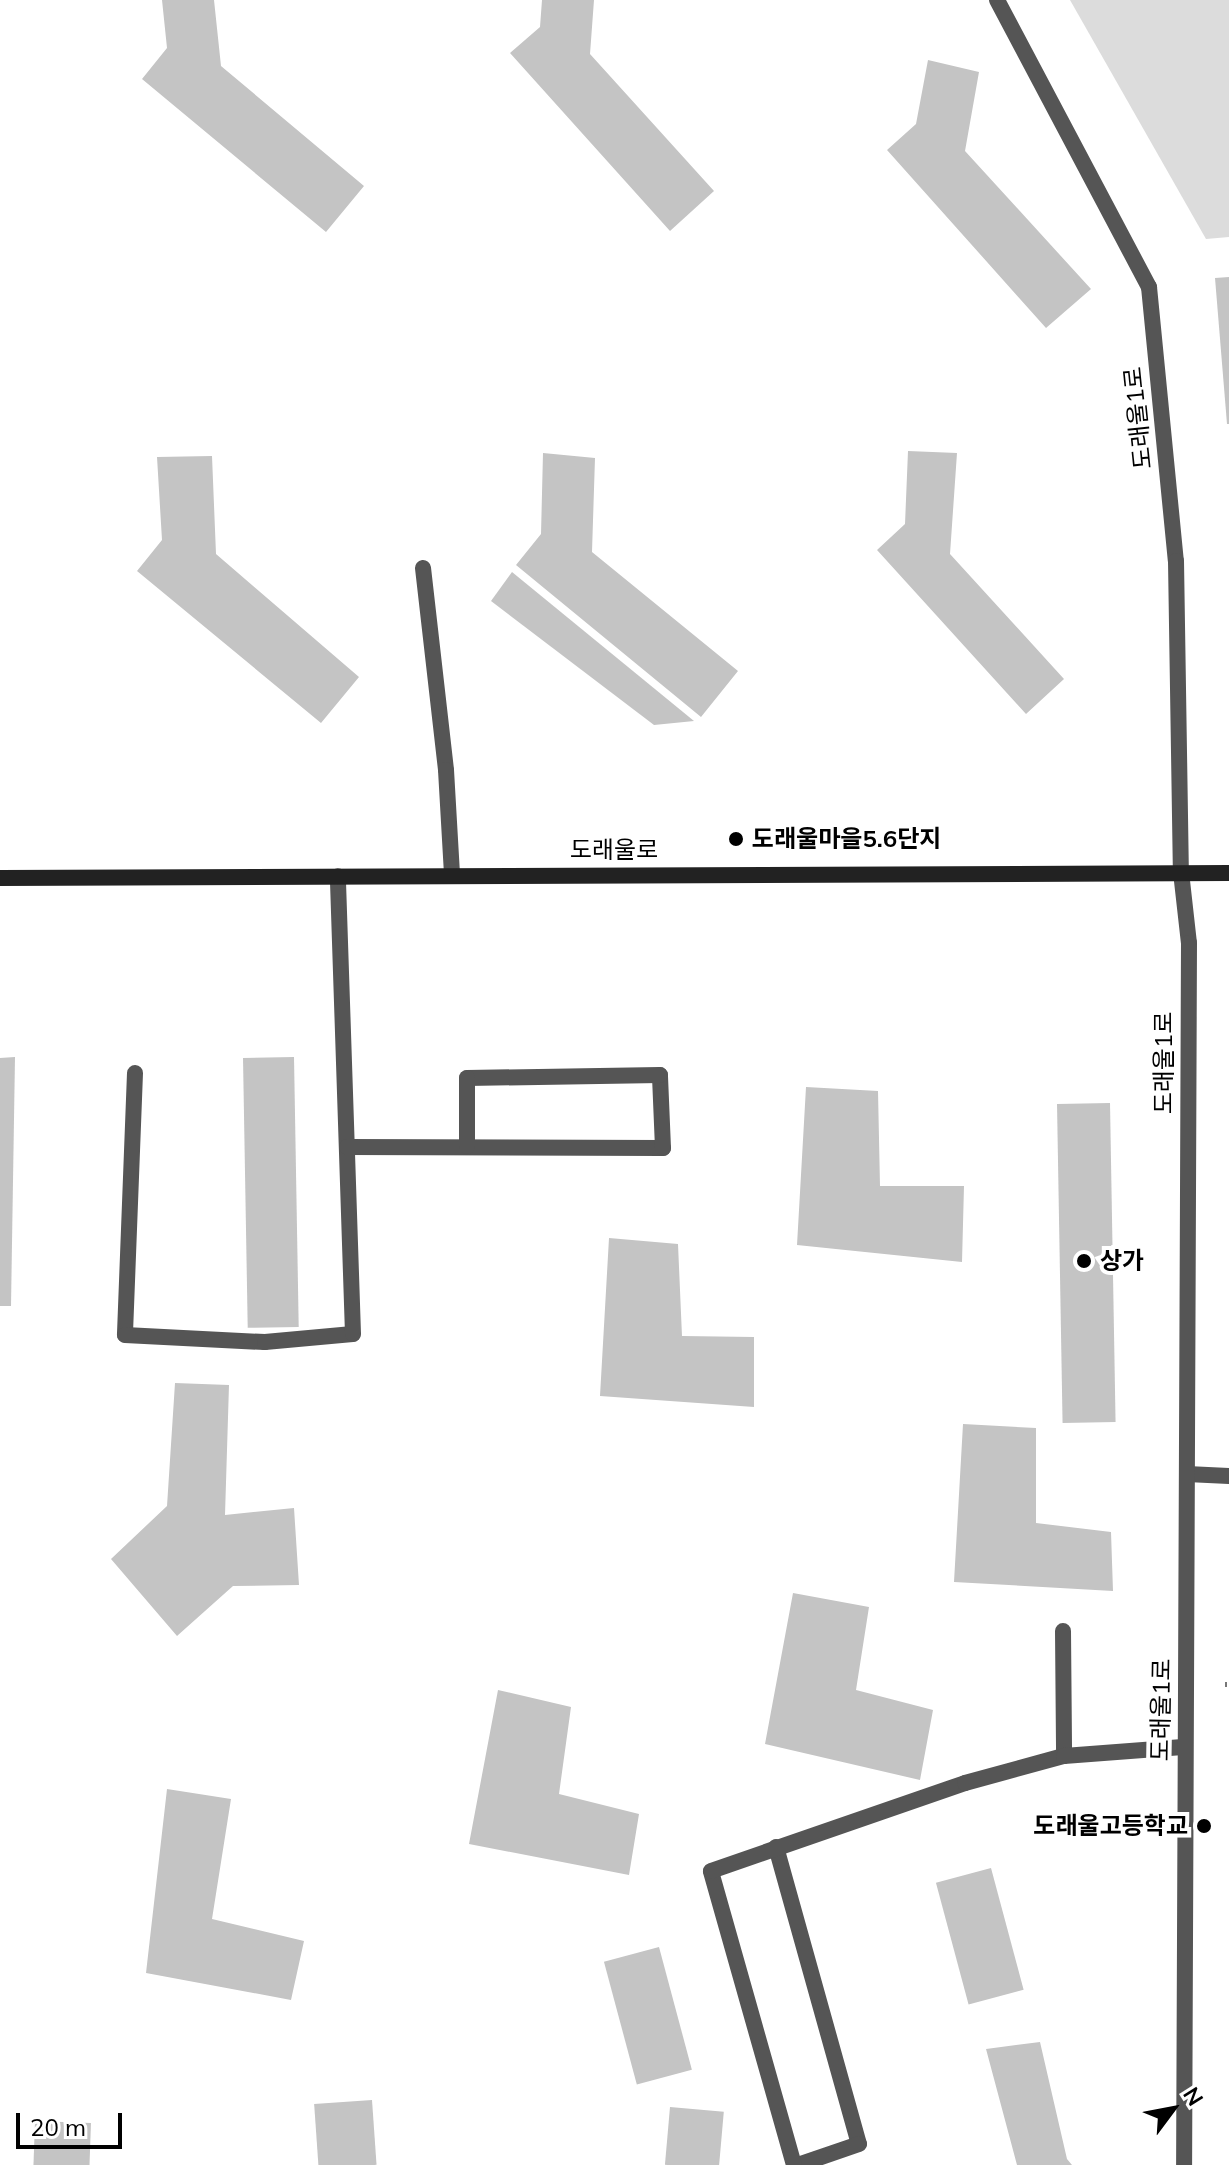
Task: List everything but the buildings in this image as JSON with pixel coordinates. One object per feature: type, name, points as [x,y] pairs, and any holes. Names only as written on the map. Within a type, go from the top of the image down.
[{"type":"main road","name":"도래울로","points":[[0,878],[1229,873]]},
{"type":"street","name":"도래울1로","points":[[997,0],[1149,287],[1176,561],[1181,872],[1189,943],[1183,1747],[1184,2165]]},
{"type":"street","points":[[423,568],[446,770],[452,875]]},
{"type":"street","points":[[135,1073],[125,1335],[265,1342],[353,1334],[338,876]]},
{"type":"street","points":[[347,1147],[663,1148],[660,1075],[467,1078],[467,1146]]},
{"type":"street","points":[[1187,1474],[1229,1476]]},
{"type":"street","points":[[1063,1631],[1064,1756]]},
{"type":"street","points":[[776,1847],[859,2144],[796,2165],[711,1871],[776,1847],[1064,1756],[1183,1747]]},
{"type":"shaded area","points":[[1070,0],[1229,0],[1229,237],[1206,239]]},
{"type":"place","name":"도래울마을5.6단지","points":[[736,839]]},
{"type":"place","name":"상가","points":[[1084,1261]]},
{"type":"place","name":"도래울고등학교","points":[[1204,1826]]}]
